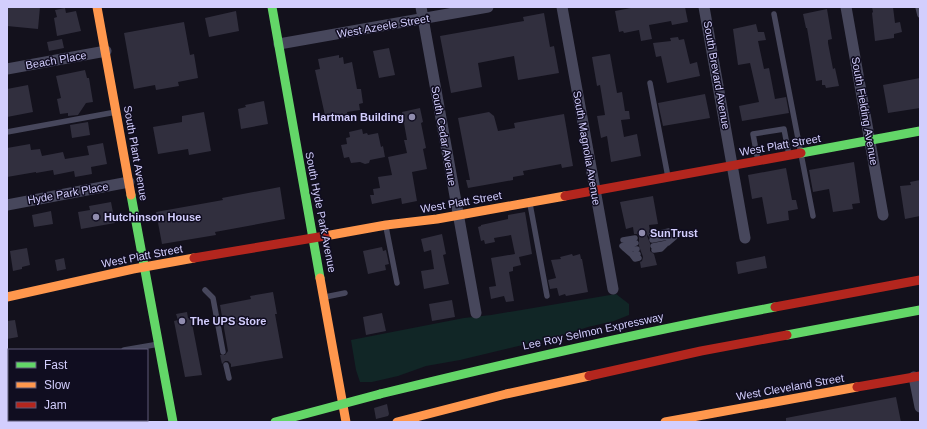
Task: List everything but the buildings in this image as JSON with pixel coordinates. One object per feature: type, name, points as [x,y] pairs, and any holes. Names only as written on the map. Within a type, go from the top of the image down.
[{"type":"main road","name":"South Plant Avenue","points":[[97,7],[173,422]]},
{"type":"main road","name":"South Hyde Park Avenue","points":[[272,7],[325,297],[346,422]]},
{"type":"main road","name":"West Platt Street","points":[[7,297],[50,286],[145,267],[386,225],[458,215],[920,131]]},
{"type":"main road","name":"Lee Roy Selmon Expressway","points":[[275,422],[498,365],[660,329],[920,280]]},
{"type":"main road","points":[[397,422],[506,394],[686,354],[920,310]]},
{"type":"main road","name":"West Cleveland Street","points":[[665,422],[917,376]]},
{"type":"street","name":"South Cedar Avenue","points":[[421,7],[476,313]]},
{"type":"street","name":"West Azeele Street","points":[[279,44],[488,7]]},
{"type":"street","name":"South Magnolia Avenue","points":[[562,7],[612,289]]},
{"type":"street","name":"South Brevard Avenue","points":[[704,7],[745,238]]},
{"type":"street","name":"South Fielding Avenue","points":[[846,7],[883,215]]},
{"type":"street","name":"Beach Place","points":[[7,69],[106,51]]},
{"type":"street","name":"Hyde Park Place","points":[[7,205],[129,182]]},
{"type":"street","points":[[917,376],[920,407]]},
{"type":"lane","points":[[918,7],[920,15]]},
{"type":"lane","points":[[774,14],[813,216]]},
{"type":"lane","points":[[650,83],[668,177]]},
{"type":"lane","points":[[7,132],[116,112]]},
{"type":"lane","points":[[758,161],[753,134],[784,129],[789,155]]},
{"type":"lane","points":[[529,202],[547,296]]},
{"type":"lane","points":[[386,225],[397,283]]},
{"type":"lane","points":[[672,235],[661,249],[653,245],[672,235]]},
{"type":"lane","points":[[653,245],[668,242]]},
{"type":"lane","points":[[623,245],[636,249],[623,245]]},
{"type":"lane","points":[[205,290],[213,298],[223,352]]},
{"type":"lane","points":[[325,297],[345,293]]},
{"type":"lane","points":[[130,349],[159,344]]},
{"type":"lane","points":[[226,365],[228,378]]},
{"type":"green space","points":[[616,294],[629,304],[629,315],[614,321],[560,336],[460,360],[426,366],[398,376],[372,382],[360,382],[356,370],[351,340],[464,318],[491,315]]},
{"type":"traffic: fast","points":[[272,7],[320,278]]},
{"type":"traffic: fast","points":[[801,153],[920,131]]},
{"type":"traffic: fast","points":[[131,195],[173,422]]},
{"type":"traffic: fast","points":[[380,394],[577,348],[775,307]]},
{"type":"traffic: fast","points":[[787,335],[920,310]]},
{"type":"traffic: fast","points":[[275,422],[380,394]]},
{"type":"traffic: slow","points":[[97,7],[131,195]]},
{"type":"traffic: slow","points":[[325,236],[386,225],[437,219],[565,196]]},
{"type":"traffic: slow","points":[[7,297],[133,269],[194,258]]},
{"type":"traffic: slow","points":[[320,278],[346,422]]},
{"type":"traffic: slow","points":[[397,422],[506,394],[589,376]]},
{"type":"traffic: slow","points":[[665,422],[857,387]]},
{"type":"traffic: jam","points":[[565,196],[801,153]]},
{"type":"traffic: jam","points":[[194,258],[325,236]]},
{"type":"traffic: jam","points":[[775,307],[920,280]]},
{"type":"traffic: jam","points":[[589,376],[701,351],[787,335]]},
{"type":"traffic: jam","points":[[857,387],[920,376]]},
{"type":"place","name":"Hartman Building","points":[[412,117]]},
{"type":"place","name":"Hutchinson House","points":[[96,217]]},
{"type":"place","name":"SunTrust","points":[[642,233]]},
{"type":"place","name":"The UPS Store","points":[[182,321]]}]
